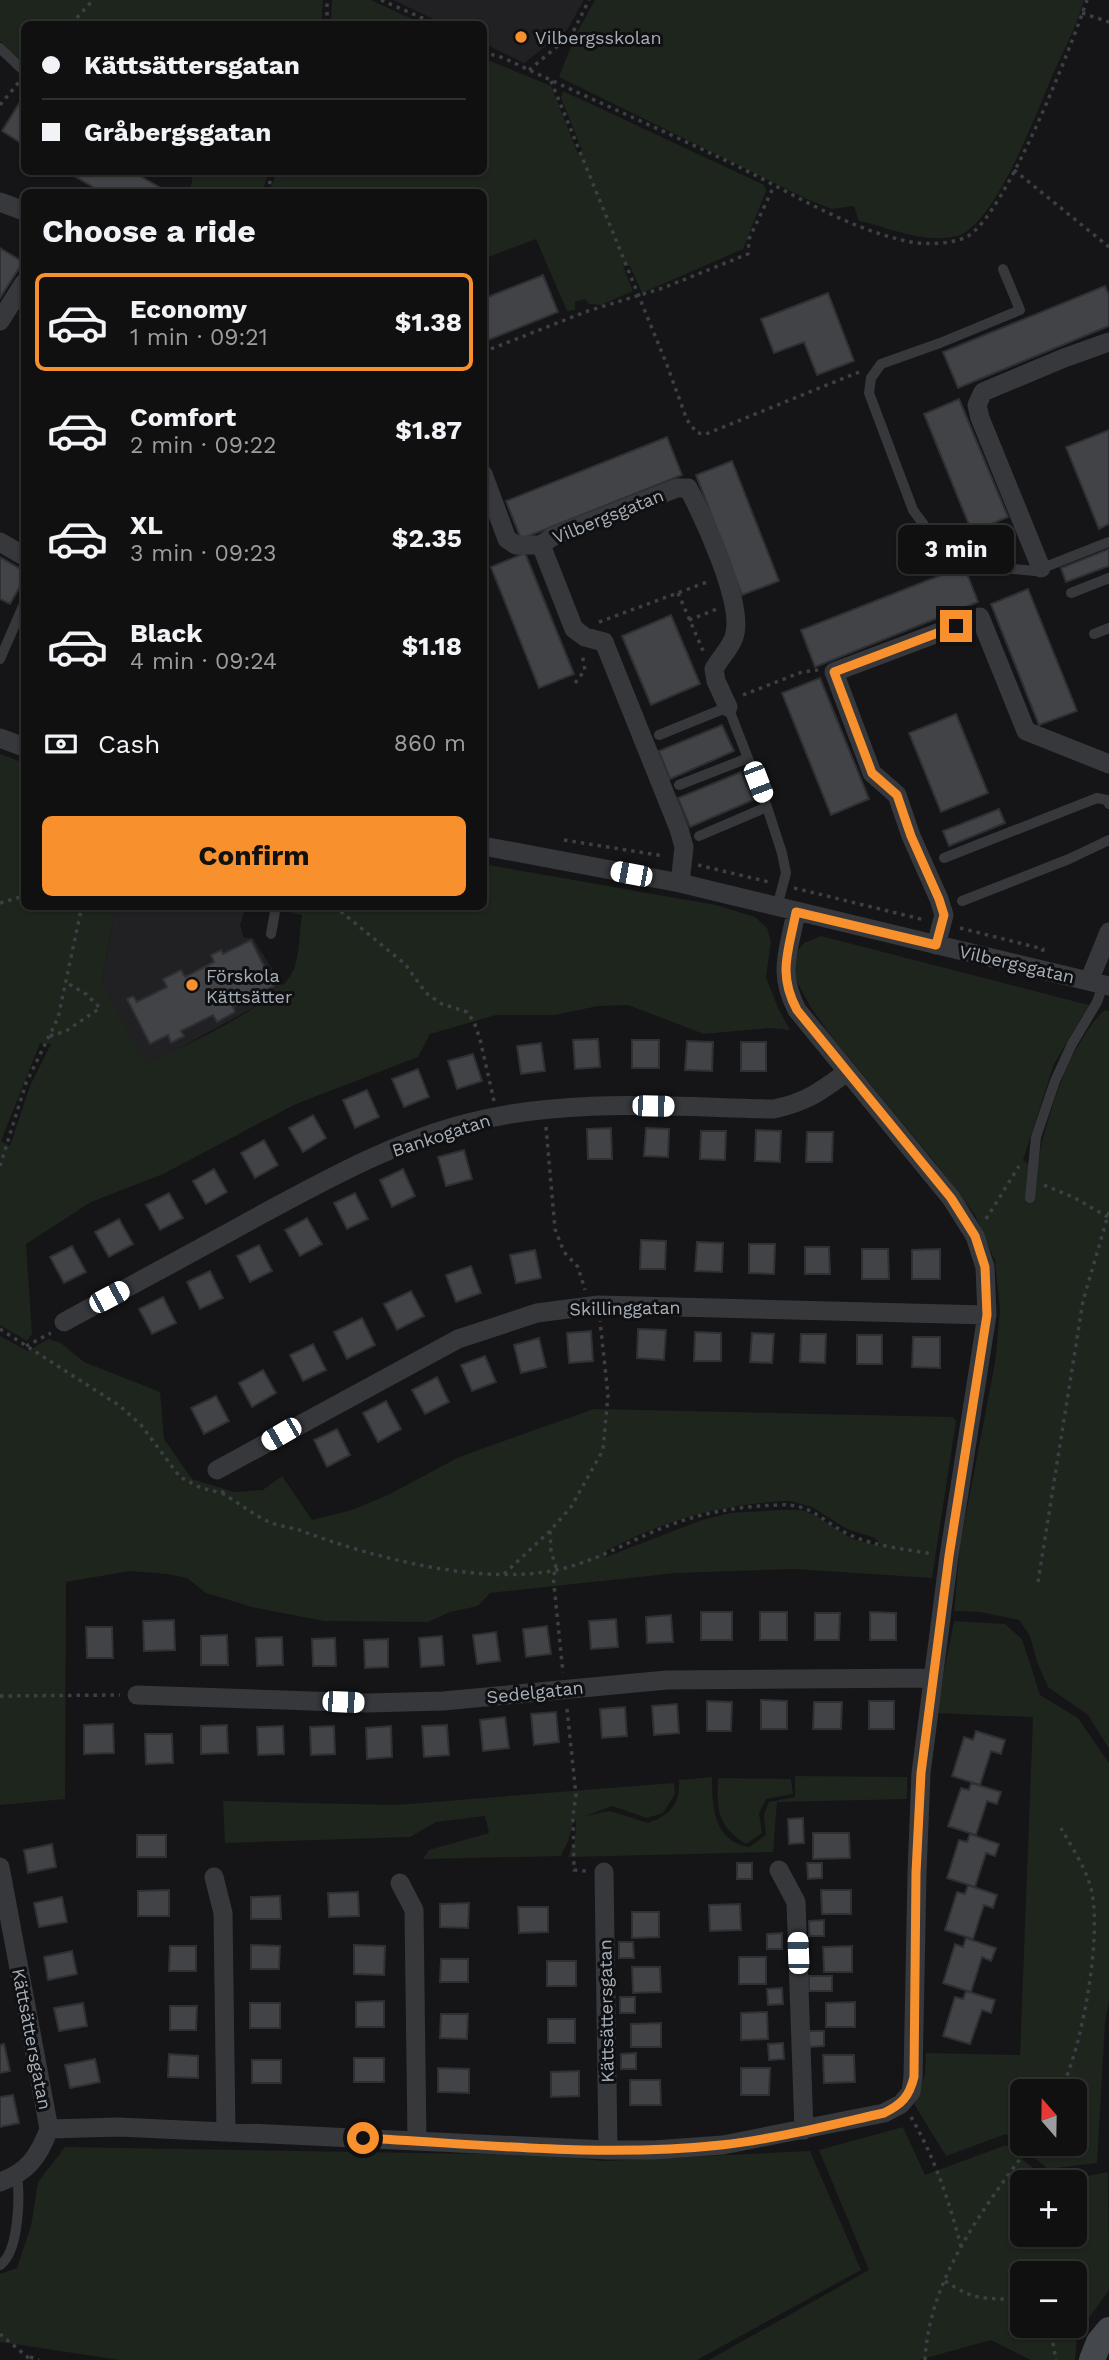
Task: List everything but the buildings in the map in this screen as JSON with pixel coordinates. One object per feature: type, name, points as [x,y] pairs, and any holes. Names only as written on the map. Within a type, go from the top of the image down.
[{"type":"street","points":[[0,202],[21,210]]},
{"type":"street","points":[[0,321],[21,288]]},
{"type":"street","points":[[1041,568],[1002,477],[977,405],[983,392],[1109,342]]},
{"type":"street","name":"Vilbergsgatan","points":[[487,485],[507,539],[516,545],[541,545],[552,537],[677,488],[688,488],[735,603],[735,636],[714,669]]},
{"type":"street","points":[[0,542],[21,554]]},
{"type":"street","name":"Vilbergsgatan","points":[[541,545],[574,629],[585,637],[604,642]]},
{"type":"street","points":[[936,945],[944,915],[939,899],[911,836],[897,795],[872,773],[834,672],[980,617],[1026,731],[1109,764]]},
{"type":"street","points":[[604,642],[679,829],[684,847],[680,883]]},
{"type":"street","points":[[714,669],[716,681],[727,704]]},
{"type":"street","points":[[0,738],[21,746]]},
{"type":"street","name":"Vilbergsgatan","points":[[487,847],[680,883],[1100,984]]},
{"type":"street","points":[[796,912],[785,967],[787,992],[797,1010],[951,1198],[975,1236],[985,1267],[987,1315],[949,1556],[932,1678],[919,1803],[914,2077],[911,2092],[901,2104]]},
{"type":"street","points":[[1100,984],[1109,932]]},
{"type":"street","name":"Bankogatan","points":[[65,1322],[364,1162],[455,1127],[498,1116],[544,1109],[641,1106],[774,1109],[798,1104],[847,1072]]},
{"type":"street","name":"Skillinggatan","points":[[217,1470],[458,1339],[537,1313],[584,1306],[987,1315]]},
{"type":"street","name":"Sedelgatan","points":[[137,1695],[369,1703],[443,1701],[667,1680],[932,1678]]},
{"type":"street","name":"Kättsättersgatan","points":[[0,1867],[49,2129],[40,2152],[9,2179]]},
{"type":"street","points":[[779,1870],[796,1902],[804,2130]]},
{"type":"street","name":"Kättsättersgatan","points":[[604,1872],[608,2150]]},
{"type":"street","points":[[214,1877],[223,1913],[226,2132]]},
{"type":"street","points":[[400,1883],[414,1910],[417,2141]]},
{"type":"street","name":"Kättsättersgatan","points":[[49,2129],[119,2127],[653,2150],[723,2145],[804,2130],[884,2113],[901,2104]]},
{"type":"street","points":[[1093,2360],[1099,2342],[1109,2330]]},
{"type":"lane","points":[[0,48],[21,71]]},
{"type":"lane","points":[[1003,269],[1020,310],[881,364],[871,378],[869,393],[913,510],[927,530],[972,557],[1003,568],[1035,570],[1109,542]]},
{"type":"lane","points":[[1071,593],[1109,578]]},
{"type":"lane","points":[[0,659],[21,611]]},
{"type":"lane","points":[[1094,634],[1109,628]]},
{"type":"lane","points":[[659,735],[727,704],[767,807],[786,873],[776,907]]},
{"type":"lane","points":[[679,785],[748,758]]},
{"type":"lane","points":[[944,858],[1097,798],[1107,800],[1109,804]]},
{"type":"lane","points":[[699,836],[767,807]]},
{"type":"lane","points":[[962,901],[1069,859],[1109,839]]},
{"type":"lane","points":[[271,934],[275,910]]},
{"type":"lane","points":[[1030,1198],[1036,1138],[1055,1081],[1072,1044],[1097,1002],[1100,984]]},
{"type":"lane","name":"Kättsättersgatan","points":[[0,2265],[11,2251],[20,2191],[9,2179]]},
{"type":"path","points":[[74,21],[93,0]]},
{"type":"path","points":[[327,0],[327,21]]},
{"type":"path","points":[[381,0],[429,21]]},
{"type":"path","points":[[528,70],[572,34],[589,0]]},
{"type":"path","points":[[487,52],[862,226],[912,242],[935,243],[968,236],[983,222],[1014,170],[1049,97],[1087,0]]},
{"type":"path","points":[[1082,13],[1109,22]]},
{"type":"path","points":[[0,105],[21,78]]},
{"type":"path","points":[[551,81],[687,419],[697,433],[706,434],[881,364]]},
{"type":"path","points":[[1014,170],[1109,247]]},
{"type":"path","points":[[487,350],[748,254],[748,239],[774,186]]},
{"type":"path","points":[[604,642],[597,623],[725,575]]},
{"type":"path","points":[[678,593],[699,646],[714,669]]},
{"type":"path","points":[[689,620],[735,603]]},
{"type":"path","points":[[727,704],[811,669],[834,672]]},
{"type":"path","points":[[0,903],[21,897]]},
{"type":"path","points":[[0,1166],[26,1083],[58,1018],[81,910]]},
{"type":"path","points":[[339,910],[405,964],[426,993],[442,1004],[467,1012],[480,1039],[498,1116]]},
{"type":"path","points":[[50,1036],[66,1031],[100,1008],[86,994],[67,983]]},
{"type":"path","points":[[544,1109],[555,1229],[564,1252],[578,1267],[585,1289],[584,1306]]},
{"type":"path","points":[[975,1236],[1036,1138]]},
{"type":"path","points":[[1032,1174],[1048,1188],[1108,1214],[1083,1301],[1038,1582]]},
{"type":"path","points":[[26,1346],[35,1343],[65,1322]]},
{"type":"path","points":[[0,1329],[120,1406],[141,1426],[180,1477],[201,1488],[222,1493],[269,1522],[335,1543],[420,1564],[504,1574],[557,1570],[574,1566],[669,1525],[739,1508],[783,1504],[808,1509],[846,1533],[900,1548],[949,1556]]},
{"type":"path","points":[[504,1574],[550,1531],[576,1499],[603,1450],[608,1395],[601,1333]]},
{"type":"path","points":[[217,1470],[226,1488],[222,1493]]},
{"type":"path","points":[[550,1531],[551,1551],[557,1570]]},
{"type":"path","points":[[557,1570],[553,1576],[554,1596],[576,1796],[573,1815],[575,1870],[604,1872]]},
{"type":"path","points":[[0,1696],[137,1695]]},
{"type":"path","points":[[1060,1828],[1090,1885],[1095,1910],[1093,1951],[1082,2019],[1066,2079]]},
{"type":"path","points":[[901,2104],[913,2119],[933,2163],[962,2248]]},
{"type":"path","points":[[925,2360],[930,2319],[945,2281],[974,2225],[1023,2156]]},
{"type":"path","points":[[945,2281],[967,2295],[1010,2300]]},
{"type":"path","points":[[0,2334],[29,2358],[39,2360]]},
{"type":"path","points":[[1052,2338],[1056,2360]]},
{"type":"shaded area","points":[[0,0],[323,0],[321,21],[21,21],[21,61],[0,41]]},
{"type":"shaded area","points":[[332,0],[371,0],[416,21],[331,21]]},
{"type":"shaded area","name":"Vilbergsskolan","points":[[393,0],[584,0],[567,30],[524,63],[487,45],[487,21],[438,21]]},
{"type":"shaded area","points":[[595,0],[1084,0],[1026,138],[1000,190],[971,228],[957,236],[932,238],[859,221],[854,206],[832,209],[809,200],[559,77],[575,36]]},
{"type":"shaded area","points":[[487,60],[551,86],[578,154],[582,150],[561,98],[563,91],[764,185],[766,191],[743,249],[642,293],[630,266],[623,266],[633,291],[601,305],[589,304],[585,299],[575,302],[575,310],[567,311],[536,239],[487,257],[487,189],[270,189],[276,175],[487,175]]},
{"type":"shaded area","points":[[192,175],[268,175],[263,189],[189,189]]},
{"type":"shaded area","points":[[0,754],[21,762],[21,910],[114,910],[102,983],[146,1063],[251,1010],[286,982],[296,963],[302,915],[288,912],[289,910],[487,910],[487,865],[716,905],[755,917],[767,928],[771,941],[766,977],[790,1030],[768,1028],[704,1034],[628,1005],[598,1006],[555,1015],[496,1015],[430,1034],[418,1057],[296,1104],[163,1174],[91,1202],[26,1244],[32,1334],[27,1341],[0,1325]],"holes":[[[40,1043],[51,1044],[30,1086],[10,1146],[1,1141]]]},
{"type":"shaded area","name":"Förskola Kättsätter","points":[[114,910],[245,910],[240,925],[244,938],[253,938],[283,987],[251,1009],[145,1064],[102,983]]},
{"type":"shaded area","points":[[821,936],[1089,1005],[1054,1064],[1023,1160],[1036,1170],[1048,1121],[1066,1070],[1092,1024],[1104,1010],[1109,1011],[1109,1749],[1088,1715],[1048,1687],[1030,1636],[1019,1620],[980,1612],[954,1611],[960,1545],[995,1363],[1000,1310],[995,1261],[975,1215],[830,1035],[796,980],[794,955],[804,943]]},
{"type":"shaded area","points":[[0,1336],[28,1351],[48,1339],[61,1343],[84,1362],[160,1392],[164,1439],[192,1479],[234,1492],[263,1490],[282,1476],[312,1520],[352,1510],[388,1495],[459,1457],[594,1409],[953,1417],[956,1421],[932,1578],[794,1569],[676,1573],[490,1593],[478,1606],[450,1612],[428,1622],[324,1621],[252,1607],[206,1593],[187,1578],[167,1574],[130,1571],[66,1582],[65,1799],[0,1805]],"holes":[[[790,1501],[812,1507],[847,1529],[875,1538],[881,1546],[852,1539],[815,1515],[801,1510],[780,1510],[730,1513],[702,1520],[606,1557],[606,1551],[628,1540],[695,1515],[741,1506]]]},
{"type":"shaded area","points":[[954,1621],[1005,1624],[1022,1639],[1040,1695],[1078,1718],[1109,1763],[1109,2001],[1105,2023],[1097,2163],[1048,2169],[1032,2156],[1087,2156],[1087,2079],[1010,2079],[1010,2137],[1006,2134],[946,2156],[914,2104],[925,2074],[926,2053],[1020,2055],[1033,1717],[936,1713]]},
{"type":"shaded area","points":[[795,1776],[907,1777],[907,1799],[777,1802],[773,1852],[568,1857],[575,1840],[576,1819],[561,1856],[423,1859],[429,1850],[489,1833],[485,1816],[436,1822],[410,1837],[225,1843],[223,1801],[395,1805],[674,1783],[675,1794],[663,1813],[647,1818],[612,1806],[585,1816],[610,1811],[648,1823],[672,1808],[678,1796],[679,1780],[712,1777],[714,1810],[721,1830],[728,1838],[749,1847],[766,1835],[764,1815],[769,1802],[795,1797]]},
{"type":"shaded area","points":[[718,1778],[791,1779],[793,1794],[766,1799],[759,1813],[762,1833],[746,1844],[729,1830],[721,1816]]},
{"type":"shaded area","points":[[903,2127],[925,2175],[1006,2145],[1010,2148],[1010,2156],[1019,2156],[1035,2170],[1010,2170],[1010,2247],[1087,2247],[1087,2176],[1108,2172],[1109,2290],[1087,2321],[1087,2261],[1010,2261],[1010,2338],[1077,2338],[1075,2360],[1031,2360],[991,2340],[919,2360],[709,2360],[869,2270],[819,2150]]},
{"type":"shaded area","points":[[65,2147],[538,2155],[605,2161],[810,2151],[861,2270],[697,2360],[120,2360],[0,2342],[0,2274],[17,2268],[31,2226],[38,2182]]},
{"type":"place","name":"Vilbergsskolan","points":[[521,37]]},
{"type":"place","name":"Förskola Kättsätter","points":[[192,985]]},
{"type":"route","points":[[363,2138],[608,2150],[723,2145],[884,2113],[901,2104],[911,2092],[914,2077],[916,1873],[921,1773],[949,1556],[987,1315],[985,1267],[975,1236],[951,1198],[797,1010],[787,992],[785,967],[796,912],[936,945],[944,915],[939,899],[911,836],[897,795],[872,773],[834,672],[956,626]]}]
